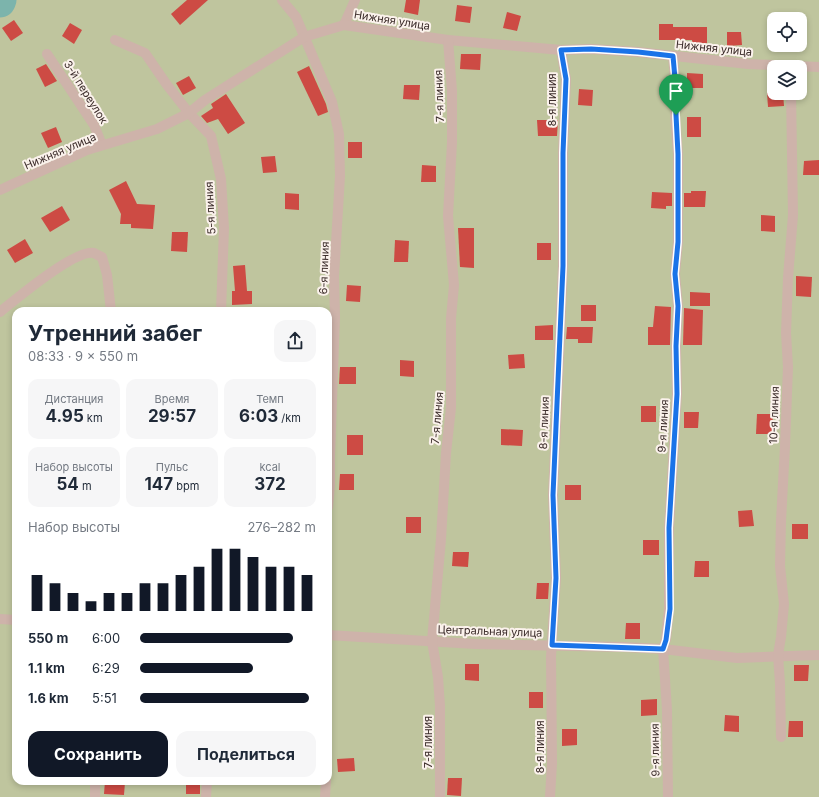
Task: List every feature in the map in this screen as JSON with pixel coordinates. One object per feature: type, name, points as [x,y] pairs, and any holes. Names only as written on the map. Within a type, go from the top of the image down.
[{"type":"street","name":"6-я линия","points":[[282,0],[296,17],[332,102],[338,134],[340,176],[334,276],[335,317],[332,400]]},
{"type":"street","points":[[344,25],[355,0]]},
{"type":"street","name":"Нижняя улица","points":[[0,190],[87,150],[157,129],[189,113],[206,100],[304,37],[344,25],[448,40],[561,50],[591,49],[638,52],[767,65]]},
{"type":"street","name":"5-я линия","points":[[115,40],[145,53],[189,113],[211,136],[221,179],[224,228],[221,307]]},
{"type":"street","name":"7-я линия","points":[[440,797],[440,706],[438,677],[432,641],[451,401],[451,318],[454,285],[448,216],[452,142],[452,91],[448,40]]},
{"type":"street","name":"8-я линия","points":[[550,797],[552,763],[552,645],[556,578],[553,495],[563,266],[563,153],[566,79],[561,50]]},
{"type":"street","name":"3-й переулок","points":[[47,54],[94,125],[102,145]]},
{"type":"street","name":"9-я линия","points":[[668,797],[667,710],[663,649],[666,640],[670,609],[669,528],[677,394],[676,346],[678,306],[675,274],[678,242],[678,154],[676,90],[673,56]]},
{"type":"street","name":"Нижняя улица","points":[[807,67],[819,67]]},
{"type":"street","name":"10-я линия","points":[[781,737],[778,655],[784,604],[780,566],[788,367],[786,333],[793,215],[791,100]]},
{"type":"street","points":[[0,312],[56,269],[80,256],[93,253],[102,257],[110,307]]},
{"type":"street","points":[[0,619],[12,620]]},
{"type":"street","name":"Центральная улица","points":[[332,635],[475,644],[663,649],[737,658],[778,655],[819,655]]},
{"type":"street","points":[[95,785],[95,797]]},
{"type":"street","points":[[206,797],[207,785]]},
{"type":"street","points":[[325,797],[326,785]]},
{"type":"green space","points":[[0,0],[819,0],[819,797],[0,797]]},
{"type":"building","points":[[187,0],[208,0],[180,25],[171,14]]},
{"type":"building","points":[[406,0],[420,0],[418,15],[404,12]]},
{"type":"building","points":[[457,5],[472,7],[470,23],[455,21]]},
{"type":"building","points":[[507,12],[521,16],[517,31],[503,28]]},
{"type":"building","points":[[14,20],[23,33],[11,41],[2,28]]},
{"type":"building","points":[[70,23],[82,30],[74,44],[62,36]]},
{"type":"building","points":[[659,24],[673,24],[673,27],[707,27],[707,43],[692,43],[692,40],[659,40]]},
{"type":"building","points":[[727,32],[741,32],[742,45],[727,46]]},
{"type":"building","points":[[461,54],[481,54],[480,70],[460,69]]},
{"type":"building","points":[[46,64],[57,81],[45,87],[36,69]]},
{"type":"building","points":[[309,66],[326,104],[328,112],[318,116],[297,72]]},
{"type":"building","points":[[687,73],[703,74],[703,88],[687,88]]},
{"type":"building","points":[[189,76],[196,88],[183,95],[176,83]]},
{"type":"building","points":[[404,85],[420,85],[419,100],[403,99]]},
{"type":"building","points":[[579,89],[593,90],[592,106],[578,105]]},
{"type":"building","points":[[226,94],[245,123],[228,134],[218,119],[207,123],[201,116],[213,108],[211,104]]},
{"type":"building","points":[[768,100],[784,100],[784,106],[768,107]]},
{"type":"building","points":[[687,117],[701,117],[701,137],[687,137]]},
{"type":"building","points":[[537,120],[558,120],[557,136],[538,136]]},
{"type":"building","points":[[56,127],[62,142],[48,148],[41,133]]},
{"type":"building","points":[[348,142],[362,142],[362,158],[348,158]]},
{"type":"building","points":[[275,156],[277,172],[263,173],[261,157]]},
{"type":"building","points":[[819,160],[819,175],[803,175],[804,161]]},
{"type":"building","points":[[422,165],[436,166],[436,182],[421,182]]},
{"type":"building","points":[[126,181],[137,204],[155,205],[153,229],[131,228],[131,224],[120,224],[121,214],[109,190]]},
{"type":"building","points":[[691,191],[706,191],[705,207],[684,207],[684,193],[691,193]]},
{"type":"building","points":[[652,192],[672,193],[672,206],[666,206],[666,209],[651,208]]},
{"type":"building","points":[[285,193],[299,194],[299,210],[285,209]]},
{"type":"building","points":[[62,206],[70,220],[50,232],[41,218]]},
{"type":"building","points":[[761,215],[775,216],[775,232],[761,231]]},
{"type":"building","points":[[458,228],[474,228],[474,268],[460,267]]},
{"type":"building","points":[[172,232],[188,232],[187,252],[171,251]]},
{"type":"building","points":[[25,239],[33,253],[15,263],[7,250]]},
{"type":"building","points":[[395,240],[409,241],[408,262],[394,262]]},
{"type":"building","points":[[537,243],[551,243],[551,260],[537,260]]},
{"type":"building","points":[[245,265],[247,291],[252,291],[252,304],[232,305],[232,291],[235,291],[233,266]]},
{"type":"building","points":[[796,276],[812,277],[811,297],[796,296]]},
{"type":"building","points":[[347,285],[361,286],[360,302],[346,301]]},
{"type":"building","points":[[690,292],[710,293],[710,306],[690,306]]},
{"type":"building","points":[[581,305],[596,305],[596,321],[581,321]]},
{"type":"building","points":[[655,306],[671,307],[670,345],[648,345],[648,327],[653,327]]},
{"type":"building","points":[[684,308],[703,310],[702,345],[683,345]]},
{"type":"building","points":[[553,325],[553,340],[535,340],[535,326]]},
{"type":"building","points":[[567,327],[593,327],[592,343],[578,343],[578,339],[566,339]]},
{"type":"building","points":[[524,354],[525,368],[509,369],[508,355]]},
{"type":"building","points":[[400,360],[414,361],[414,377],[400,376]]},
{"type":"building","points":[[340,367],[356,367],[356,384],[339,384]]},
{"type":"building","points":[[641,406],[656,406],[656,422],[641,422]]},
{"type":"building","points":[[684,412],[699,412],[698,428],[684,428]]},
{"type":"building","points":[[757,414],[773,414],[772,434],[756,434]]},
{"type":"building","points":[[501,429],[523,430],[522,446],[501,445]]},
{"type":"building","points":[[347,435],[363,435],[363,455],[347,455]]},
{"type":"building","points":[[340,474],[354,474],[354,490],[339,490]]},
{"type":"building","points":[[565,485],[581,485],[581,500],[565,500]]},
{"type":"building","points":[[752,510],[754,526],[739,527],[738,511]]},
{"type":"building","points":[[406,517],[421,517],[421,533],[406,533]]},
{"type":"building","points":[[792,524],[808,524],[808,539],[792,539]]},
{"type":"building","points":[[643,540],[659,540],[659,555],[643,555]]},
{"type":"building","points":[[453,552],[469,552],[468,567],[452,566]]},
{"type":"building","points":[[695,561],[709,561],[709,577],[694,577]]},
{"type":"building","points":[[537,583],[549,583],[548,599],[536,599]]},
{"type":"building","points":[[626,623],[640,623],[640,639],[625,639]]},
{"type":"building","points":[[465,664],[479,664],[479,681],[465,680]]},
{"type":"building","points":[[794,665],[809,665],[808,681],[794,681]]},
{"type":"building","points":[[529,692],[543,692],[543,708],[529,708]]},
{"type":"building","points":[[657,699],[657,715],[641,716],[641,700]]},
{"type":"building","points":[[725,715],[739,716],[739,732],[724,731]]},
{"type":"building","points":[[789,721],[803,721],[803,737],[788,737]]},
{"type":"building","points":[[562,729],[577,729],[577,745],[562,746]]},
{"type":"building","points":[[354,758],[355,771],[338,772],[337,759]]},
{"type":"building","points":[[448,778],[462,778],[461,796],[447,795]]},
{"type":"building","points":[[105,785],[125,785],[124,795],[104,794]]},
{"type":"building","points":[[186,785],[200,785],[200,794],[186,794]]},
{"type":"route","points":[[591,49],[673,56],[673,70],[676,90],[676,115],[678,154],[678,242],[675,274],[678,306],[676,346],[677,394],[669,528],[668,572],[670,609],[666,640],[663,649],[552,645],[556,578],[553,495],[563,266],[563,153],[566,79],[561,50],[591,49]]}]
